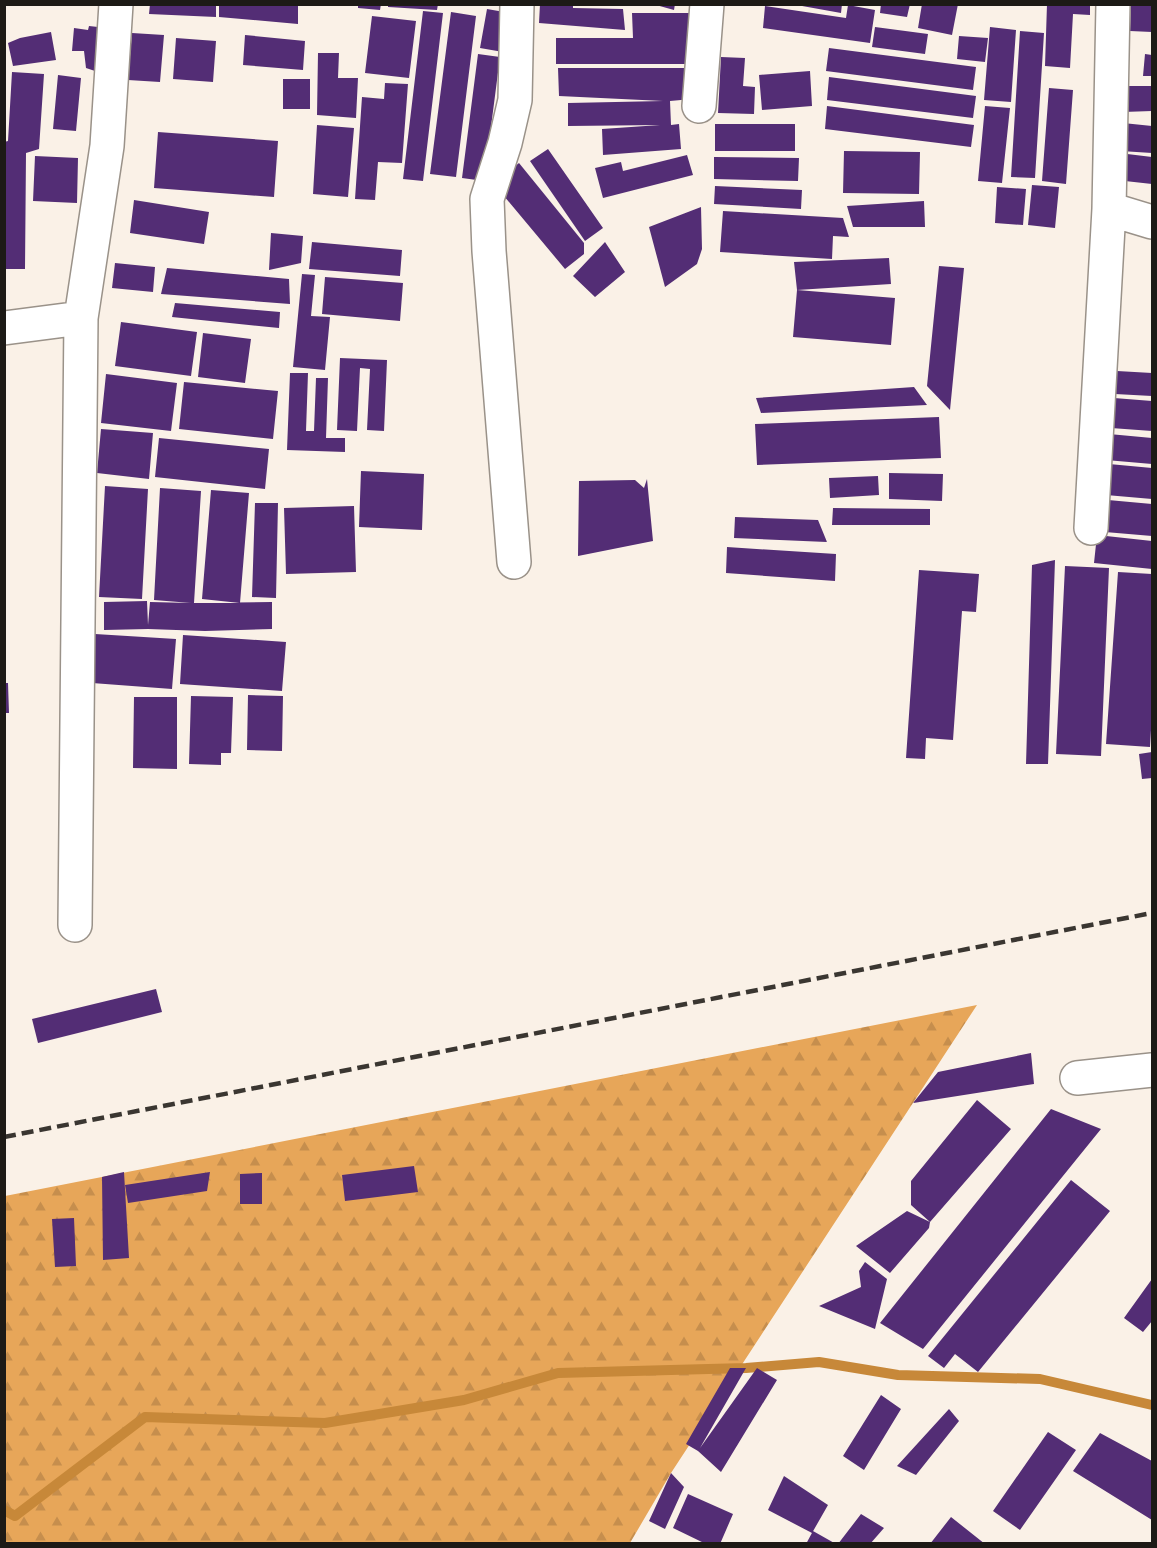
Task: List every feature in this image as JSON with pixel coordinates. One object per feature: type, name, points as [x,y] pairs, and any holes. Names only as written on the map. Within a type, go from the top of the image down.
[{"type":"street","points":[[75,925],[81,318],[106,146],[116,4]]},
{"type":"street","points":[[514,562],[487,200],[505,142],[514,100],[517,4]]},
{"type":"street","points":[[699,106],[707,4]]},
{"type":"street","points":[[1091,528],[1109,209],[1113,4]]},
{"type":"street","points":[[1109,209],[1152,222]]},
{"type":"street","points":[[4,328],[81,318]]},
{"type":"street","points":[[1077,1078],[1152,1070]]},
{"type":"green space","points":[[977,1005],[671,1473],[630,1543],[5,1544],[5,1196]]},
{"type":"building","points":[[150,4],[216,4],[216,17],[149,14]]},
{"type":"building","points":[[219,4],[298,4],[298,24],[219,17]]},
{"type":"building","points":[[358,4],[381,4],[380,10],[358,8]]},
{"type":"building","points":[[388,4],[438,4],[437,10],[388,7]]},
{"type":"building","points":[[540,4],[573,4],[573,8],[623,9],[625,30],[539,23]]},
{"type":"building","points":[[656,4],[675,4],[674,10]]},
{"type":"building","points":[[791,4],[842,4],[841,13]]},
{"type":"building","points":[[881,4],[910,4],[907,17],[880,13]]},
{"type":"building","points":[[922,4],[958,4],[952,35],[918,28]]},
{"type":"building","points":[[1047,4],[1090,4],[1090,15],[1073,14],[1070,68],[1045,66]]},
{"type":"building","points":[[848,5],[875,10],[870,43],[763,28],[765,6],[846,18]]},
{"type":"building","points":[[1131,5],[1152,5],[1152,32],[1130,31]]},
{"type":"building","points":[[487,9],[510,13],[503,52],[480,48]]},
{"type":"building","points":[[423,11],[443,13],[423,181],[403,179]]},
{"type":"building","points":[[451,12],[476,16],[456,177],[430,174]]},
{"type":"building","points":[[632,13],[691,13],[691,64],[556,64],[556,38],[633,38]]},
{"type":"building","points":[[372,16],[416,21],[409,78],[365,73]]},
{"type":"building","points":[[89,26],[98,27],[95,71],[86,68],[84,51],[72,51],[74,28],[88,30]]},
{"type":"building","points":[[875,27],[928,34],[925,54],[872,47]]},
{"type":"building","points":[[990,27],[1016,30],[1011,102],[984,100]]},
{"type":"building","points":[[1020,31],[1044,33],[1035,178],[1011,177]]},
{"type":"building","points":[[51,32],[56,60],[13,66],[8,43],[20,38]]},
{"type":"building","points":[[132,33],[164,35],[160,82],[128,80]]},
{"type":"building","points":[[245,35],[305,41],[303,70],[243,65]]},
{"type":"building","points":[[959,36],[988,38],[985,62],[957,59]]},
{"type":"building","points":[[176,38],[216,41],[213,82],[173,79]]},
{"type":"building","points":[[829,48],[976,67],[973,90],[826,71]]},
{"type":"building","points":[[318,53],[339,53],[338,78],[358,78],[356,118],[317,115]]},
{"type":"building","points":[[478,54],[500,57],[484,181],[462,178]]},
{"type":"building","points":[[1145,54],[1152,55],[1152,76],[1143,76]]},
{"type":"building","points":[[721,57],[745,58],[743,86],[755,87],[754,114],[718,113]]},
{"type":"building","points":[[558,68],[690,68],[692,99],[670,101],[671,125],[679,124],[681,149],[603,155],[602,129],[660,125],[568,126],[568,103],[663,101],[559,96]]},
{"type":"building","points":[[810,71],[812,106],[762,110],[759,75]]},
{"type":"building","points":[[12,72],[44,74],[39,149],[26,153],[25,269],[4,269],[4,142],[8,141]]},
{"type":"building","points":[[58,75],[81,78],[76,131],[53,129]]},
{"type":"building","points":[[829,77],[976,96],[973,118],[827,100]]},
{"type":"building","points":[[283,79],[310,79],[310,109],[283,109]]},
{"type":"building","points":[[385,83],[408,84],[402,163],[378,162],[375,200],[355,199],[362,97],[384,99]]},
{"type":"building","points":[[1122,86],[1152,86],[1152,111],[1123,112]]},
{"type":"building","points":[[1049,88],[1073,90],[1066,184],[1042,181]]},
{"type":"building","points":[[827,106],[974,125],[971,147],[825,129]]},
{"type":"building","points":[[985,106],[1010,108],[1002,183],[978,181]]},
{"type":"building","points":[[1123,123],[1152,126],[1152,153],[1121,151]]},
{"type":"building","points":[[715,124],[795,124],[795,151],[715,151]]},
{"type":"building","points":[[317,125],[354,128],[348,197],[313,194]]},
{"type":"building","points":[[158,132],[278,141],[274,197],[154,188]]},
{"type":"building","points":[[548,149],[603,228],[585,241],[530,161]]},
{"type":"building","points":[[844,151],[920,152],[919,194],[843,193]]},
{"type":"building","points":[[1119,153],[1152,157],[1152,184],[1116,180]]},
{"type":"building","points":[[687,155],[693,175],[603,198],[595,168],[621,162],[623,171]]},
{"type":"building","points":[[35,156],[78,158],[77,203],[33,201]]},
{"type":"building","points":[[714,157],[799,158],[798,181],[714,179]]},
{"type":"building","points":[[519,163],[584,243],[584,254],[565,269],[494,184]]},
{"type":"building","points":[[1032,185],[1059,187],[1055,228],[1028,225]]},
{"type":"building","points":[[715,186],[802,190],[801,209],[714,204]]},
{"type":"building","points":[[997,187],[1026,189],[1023,225],[995,223]]},
{"type":"building","points":[[134,200],[209,212],[204,244],[130,233]]},
{"type":"building","points":[[924,201],[925,227],[853,227],[847,206]]},
{"type":"building","points":[[701,207],[702,249],[697,264],[665,287],[649,227]]},
{"type":"building","points":[[723,211],[843,218],[849,237],[833,236],[832,259],[720,252]]},
{"type":"building","points":[[271,233],[303,236],[301,263],[269,270]]},
{"type":"building","points":[[312,242],[402,250],[400,276],[309,269]]},
{"type":"building","points":[[605,242],[625,272],[595,297],[573,276]]},
{"type":"building","points":[[889,258],[891,284],[797,290],[794,262]]},
{"type":"building","points":[[115,263],[155,267],[153,292],[112,288]]},
{"type":"building","points":[[939,266],[964,268],[950,410],[927,386]]},
{"type":"building","points":[[167,268],[289,279],[290,304],[161,294]]},
{"type":"building","points":[[302,274],[315,275],[311,316],[330,317],[325,370],[293,367]]},
{"type":"building","points":[[325,277],[403,283],[400,321],[322,314]]},
{"type":"building","points":[[797,290],[895,298],[891,345],[793,337]]},
{"type":"building","points":[[175,303],[280,312],[279,328],[172,317]]},
{"type":"building","points":[[121,322],[197,332],[191,376],[115,366]]},
{"type":"building","points":[[203,333],[251,339],[245,383],[198,377]]},
{"type":"building","points":[[340,358],[387,360],[384,431],[367,430],[370,369],[360,368],[357,431],[337,430]]},
{"type":"building","points":[[1117,371],[1152,373],[1152,396],[1115,394]]},
{"type":"building","points":[[290,373],[308,373],[306,431],[314,431],[316,378],[328,378],[326,438],[345,438],[345,452],[287,450]]},
{"type":"building","points":[[106,374],[177,383],[171,431],[101,423]]},
{"type":"building","points":[[184,382],[278,391],[273,439],[179,429]]},
{"type":"building","points":[[914,387],[927,405],[761,413],[756,398]]},
{"type":"building","points":[[1114,398],[1152,401],[1152,431],[1111,428]]},
{"type":"building","points":[[939,417],[941,458],[757,465],[755,424]]},
{"type":"building","points":[[101,429],[153,433],[149,479],[97,473]]},
{"type":"building","points":[[1109,434],[1152,438],[1152,464],[1106,460]]},
{"type":"building","points":[[159,438],[269,449],[265,489],[155,477]]},
{"type":"building","points":[[1109,464],[1152,468],[1152,499],[1106,495]]},
{"type":"building","points":[[361,471],[424,474],[422,530],[359,527]]},
{"type":"building","points":[[889,473],[943,474],[942,501],[889,499]]},
{"type":"building","points":[[878,476],[879,495],[830,498],[829,478]]},
{"type":"building","points":[[647,479],[653,541],[578,556],[579,481],[635,480],[644,488]]},
{"type":"building","points":[[105,486],[148,489],[142,599],[99,597]]},
{"type":"building","points":[[160,488],[201,491],[194,603],[272,602],[272,629],[104,630],[104,602],[147,601],[148,625],[150,602],[191,603],[154,600]]},
{"type":"building","points":[[211,490],[249,493],[240,603],[202,599]]},
{"type":"building","points":[[1108,500],[1152,504],[1152,536],[1105,532]]},
{"type":"building","points":[[255,503],[278,503],[276,598],[252,597]]},
{"type":"building","points":[[354,506],[356,572],[286,574],[284,508]]},
{"type":"building","points":[[833,508],[930,509],[930,525],[832,525]]},
{"type":"building","points":[[735,517],[818,520],[827,542],[734,538]]},
{"type":"building","points":[[1097,535],[1152,541],[1152,569],[1094,563]]},
{"type":"building","points":[[727,547],[836,554],[835,581],[726,573]]},
{"type":"building","points":[[1055,560],[1048,764],[1026,764],[1032,565]]},
{"type":"building","points":[[1065,566],[1109,568],[1101,756],[1056,754]]},
{"type":"building","points":[[919,570],[979,574],[976,612],[962,611],[953,740],[926,738],[925,759],[906,758]]},
{"type":"building","points":[[1118,572],[1152,574],[1150,747],[1106,744]]},
{"type":"building","points":[[95,634],[176,639],[172,689],[92,683]]},
{"type":"building","points":[[183,635],[286,642],[282,691],[180,684]]},
{"type":"building","points":[[4,683],[8,683],[9,713],[4,713]]},
{"type":"building","points":[[248,695],[283,696],[282,751],[247,750]]},
{"type":"building","points":[[191,696],[233,697],[231,753],[221,753],[221,765],[189,764]]},
{"type":"building","points":[[134,697],[177,697],[177,769],[133,768]]},
{"type":"building","points":[[1152,752],[1152,778],[1142,779],[1139,754]]},
{"type":"building","points":[[156,989],[162,1012],[38,1043],[32,1019]]},
{"type":"building","points":[[1031,1053],[1034,1084],[913,1103],[938,1072]]},
{"type":"building","points":[[977,1100],[1011,1129],[930,1222],[911,1205],[911,1181]]},
{"type":"building","points":[[1051,1109],[1101,1129],[923,1349],[880,1323]]},
{"type":"building","points":[[414,1166],[418,1192],[345,1201],[342,1175]]},
{"type":"building","points":[[124,1172],[129,1258],[103,1260],[102,1177]]},
{"type":"building","points":[[210,1172],[207,1191],[128,1203],[125,1185]]},
{"type":"building","points":[[262,1173],[262,1204],[240,1204],[240,1174]]},
{"type":"building","points":[[1071,1180],[1110,1211],[978,1372],[955,1354],[944,1368],[928,1356]]},
{"type":"building","points":[[907,1211],[930,1222],[929,1228],[890,1273],[856,1246]]},
{"type":"building","points":[[74,1218],[76,1266],[55,1267],[52,1219]]},
{"type":"building","points":[[865,1262],[887,1279],[875,1329],[819,1306],[861,1287],[859,1271]]},
{"type":"building","points":[[1152,1279],[1152,1321],[1143,1332],[1124,1318]]},
{"type":"building","points":[[730,1368],[746,1368],[700,1448],[757,1368],[777,1380],[721,1472],[698,1451],[686,1444]]},
{"type":"building","points":[[881,1395],[901,1409],[864,1470],[843,1456]]},
{"type":"building","points":[[949,1409],[959,1421],[916,1475],[897,1466]]},
{"type":"building","points":[[1048,1432],[1076,1450],[1020,1530],[993,1511]]},
{"type":"building","points":[[1100,1433],[1152,1461],[1152,1520],[1073,1471]]},
{"type":"building","points":[[671,1473],[684,1487],[665,1529],[649,1521]]},
{"type":"building","points":[[784,1476],[828,1505],[812,1533],[768,1510]]},
{"type":"building","points":[[688,1494],[733,1514],[720,1544],[706,1544],[673,1528]]},
{"type":"building","points":[[861,1514],[884,1528],[870,1544],[838,1544]]},
{"type":"building","points":[[951,1517],[985,1544],[930,1544]]},
{"type":"building","points":[[813,1531],[836,1544],[806,1544]]},
{"type":"waterway","points":[[4,1510],[15,1516],[145,1417],[325,1423],[464,1400],[558,1373],[746,1368],[819,1362],[898,1375],[1040,1379],[1152,1405]]},
{"type":"railway","points":[[4,1137],[1152,913]]}]
